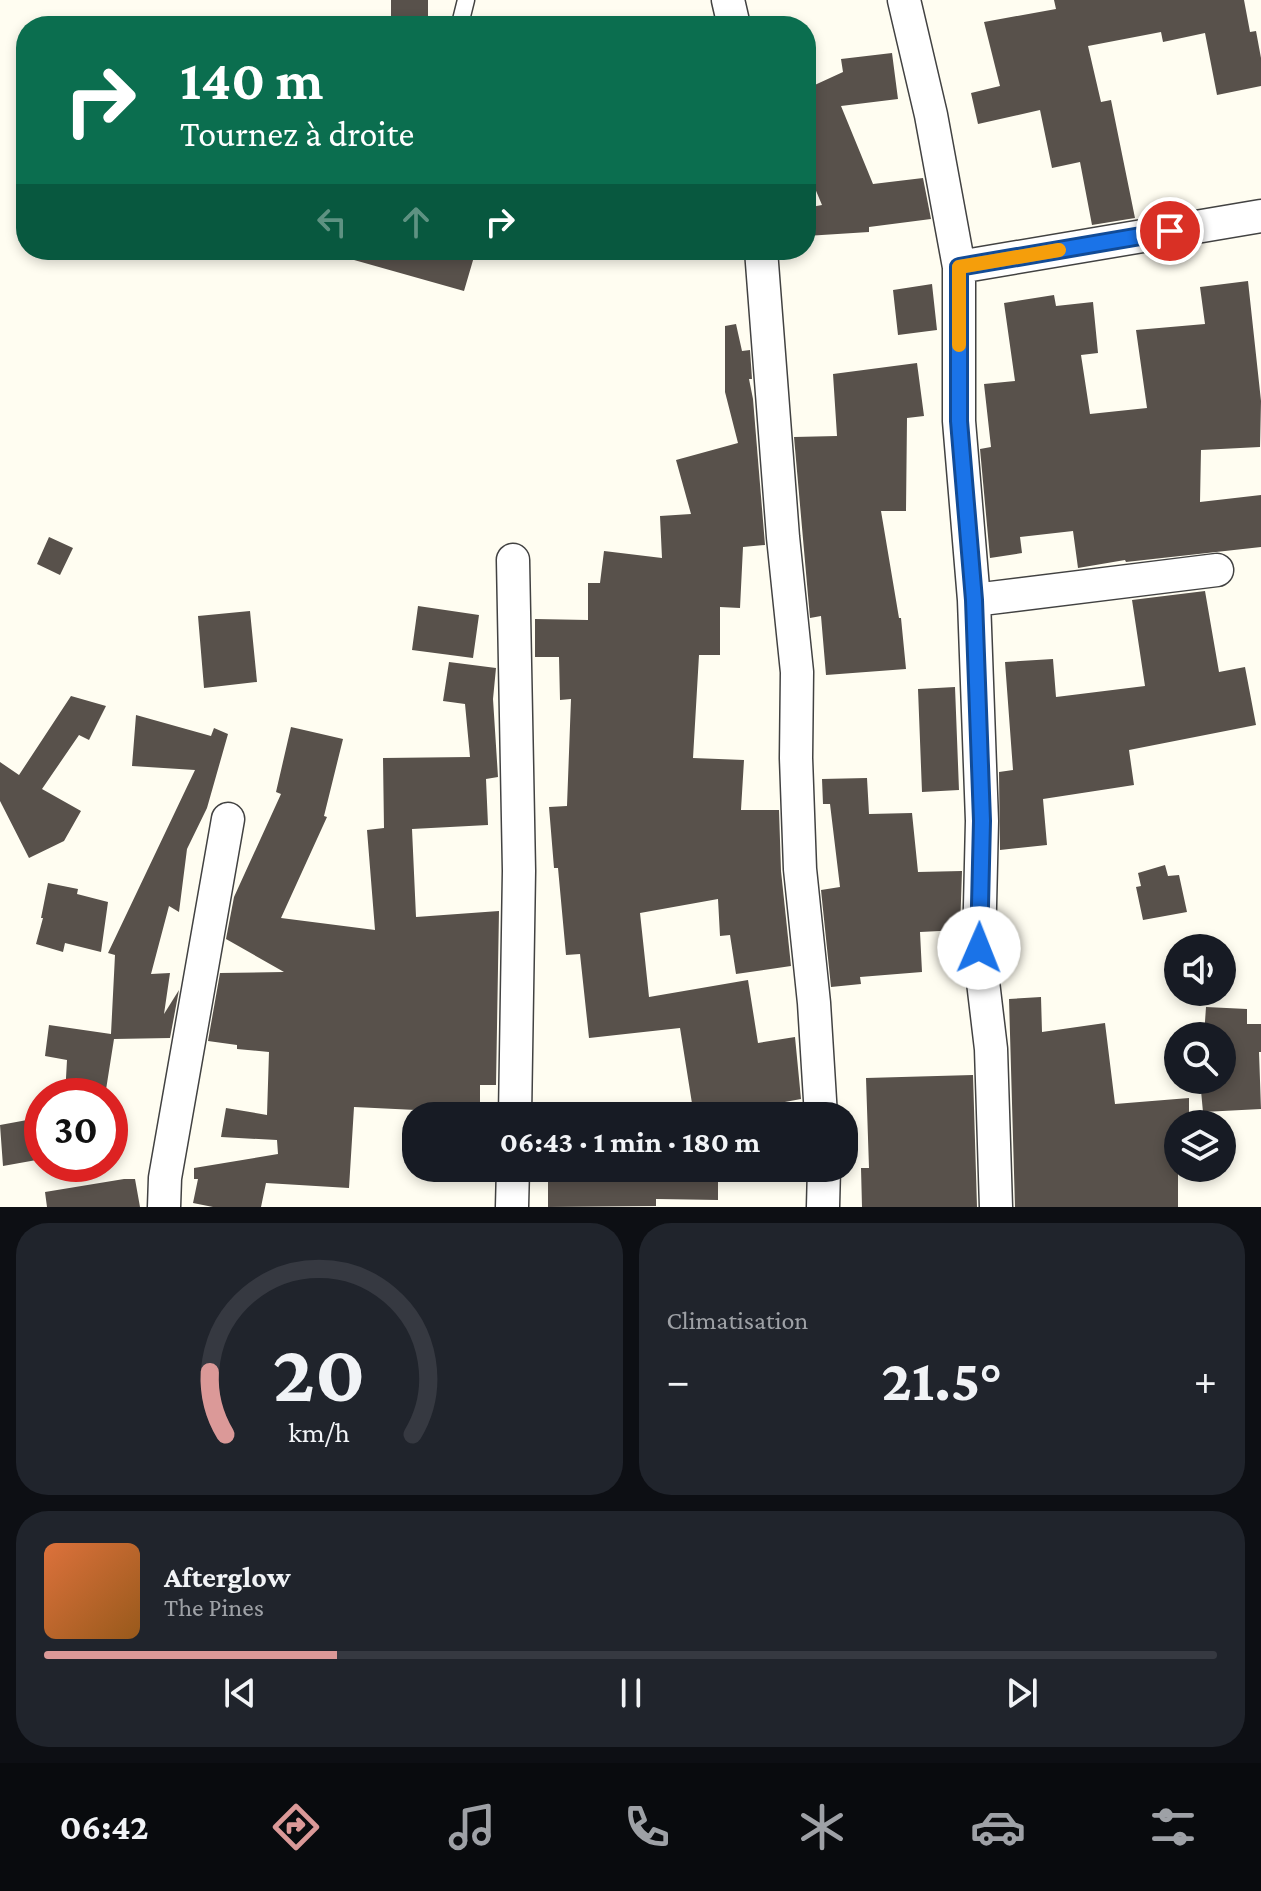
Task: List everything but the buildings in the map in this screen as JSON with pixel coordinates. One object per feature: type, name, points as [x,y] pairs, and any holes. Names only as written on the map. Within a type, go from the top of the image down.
[{"type":"street","points":[[904,0],[931,115],[959,267],[959,421],[974,600],[982,821],[979,948],[991,1049],[996,1207]]},
{"type":"street","points":[[959,267],[1261,216]]},
{"type":"street","points":[[762,260],[783,537],[797,672],[800,869],[814,1003],[820,1102]]},
{"type":"street","points":[[513,560],[519,871],[515,1102]]},
{"type":"street","points":[[974,600],[1217,570]]},
{"type":"street","points":[[164,1207],[165,1178],[228,819]]},
{"type":"street","points":[[512,1207],[513,1182]]},
{"type":"street","points":[[823,1207],[824,1182]]},
{"type":"slow traffic","points":[[959,345],[959,267],[1059,250]]},
{"type":"route","points":[[979,948],[982,821],[974,600],[959,421],[959,267],[1170,231]]}]
